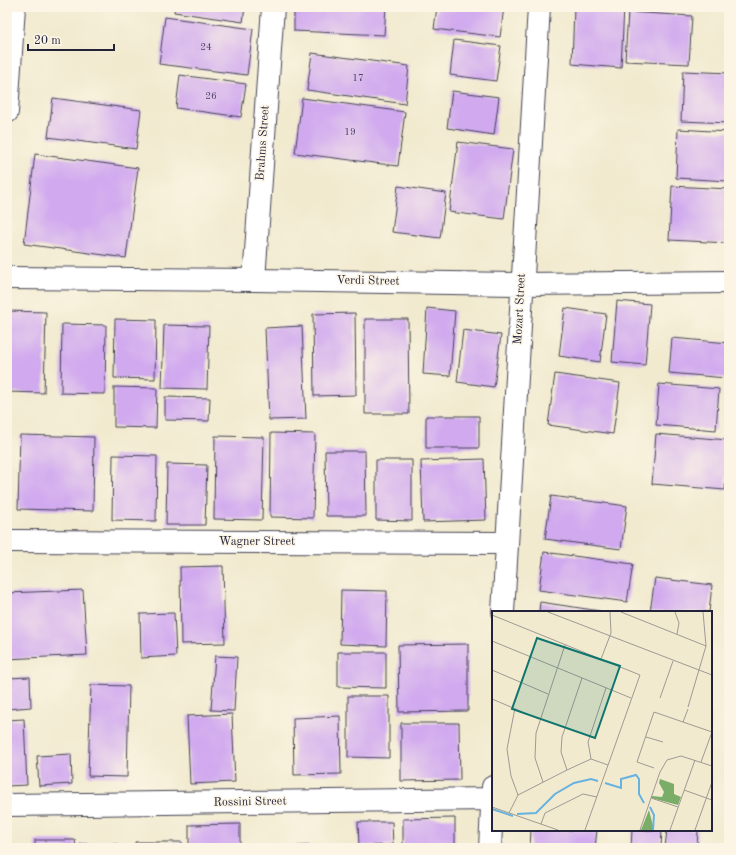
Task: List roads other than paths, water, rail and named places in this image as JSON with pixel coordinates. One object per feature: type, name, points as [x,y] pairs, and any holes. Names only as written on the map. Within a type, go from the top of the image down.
[{"type":"street","name":"Brahms Street","points":[[254,280],[273,7]]},
{"type":"street","name":"Mozart Street","points":[[503,611],[521,284],[539,7]]},
{"type":"street","points":[[7,112],[11,15]]},
{"type":"street","name":"Verdi Street","points":[[7,278],[521,284],[729,282]]},
{"type":"street","name":"Wagner Street","points":[[7,541],[507,543]]},
{"type":"street","name":"Rossini Street","points":[[7,805],[492,793]]},
{"type":"street","points":[[490,848],[492,811]]}]
